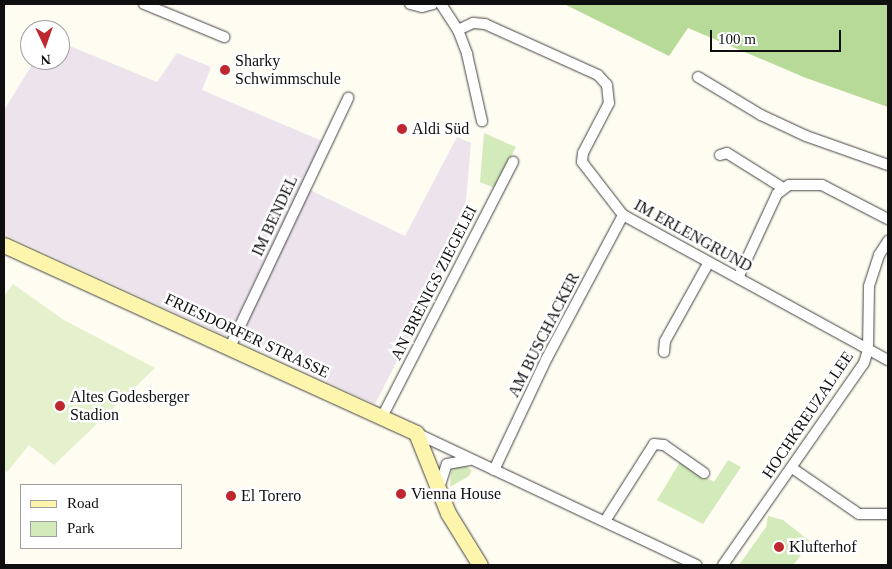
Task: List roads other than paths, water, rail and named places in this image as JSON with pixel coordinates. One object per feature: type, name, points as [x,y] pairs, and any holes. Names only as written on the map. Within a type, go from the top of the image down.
[{"type":"street","points":[[144,4],[224,37]]},
{"type":"street","points":[[410,4],[422,8],[433,4]]},
{"type":"street","points":[[441,4],[458,30],[472,69],[482,122]]},
{"type":"street","name":"IM ERLENGRUND","points":[[458,30],[473,23],[485,24],[604,80],[609,103],[583,153],[582,162],[622,215],[888,360]]},
{"type":"street","points":[[698,77],[762,115],[806,136],[888,165]]},
{"type":"street","name":"IM BENDEL","points":[[230,347],[348,98]]},
{"type":"street","points":[[720,155],[727,153],[783,188]]},
{"type":"street","name":"AN BRENIGS ZIEGELEI","points":[[382,417],[513,162]]},
{"type":"street","points":[[738,278],[777,194],[783,188],[797,184],[822,185],[888,219]]},
{"type":"street","name":"AM BUSCHACKER","points":[[494,470],[547,358],[622,215]]},
{"type":"street","name":"HOCHKREUZALLEE","points":[[723,565],[864,363],[868,350],[869,286],[879,255],[888,241]]},
{"type":"street","name":"FRIESDORFER STRASSE","points":[[4,245],[476,460],[696,565]]},
{"type":"street","points":[[664,352],[665,341],[709,262]]},
{"type":"street","points":[[416,433],[461,539],[480,565]]},
{"type":"street","points":[[605,521],[654,444],[664,445],[704,473]]},
{"type":"street","points":[[439,490],[440,477],[447,464],[476,460]]},
{"type":"street","points":[[792,468],[859,514],[888,514]]},
{"type":"place","name":"Sharky Schwimmschule","points":[[225,70]]},
{"type":"place","name":"Aldi Süd","points":[[402,129]]},
{"type":"place","name":"Altes Godesberger Stadion","points":[[60,406]]},
{"type":"place","name":"Vienna House","points":[[401,494]]},
{"type":"place","name":"El Torero","points":[[231,496]]},
{"type":"place","name":"Klufterhof","points":[[779,547]]}]
